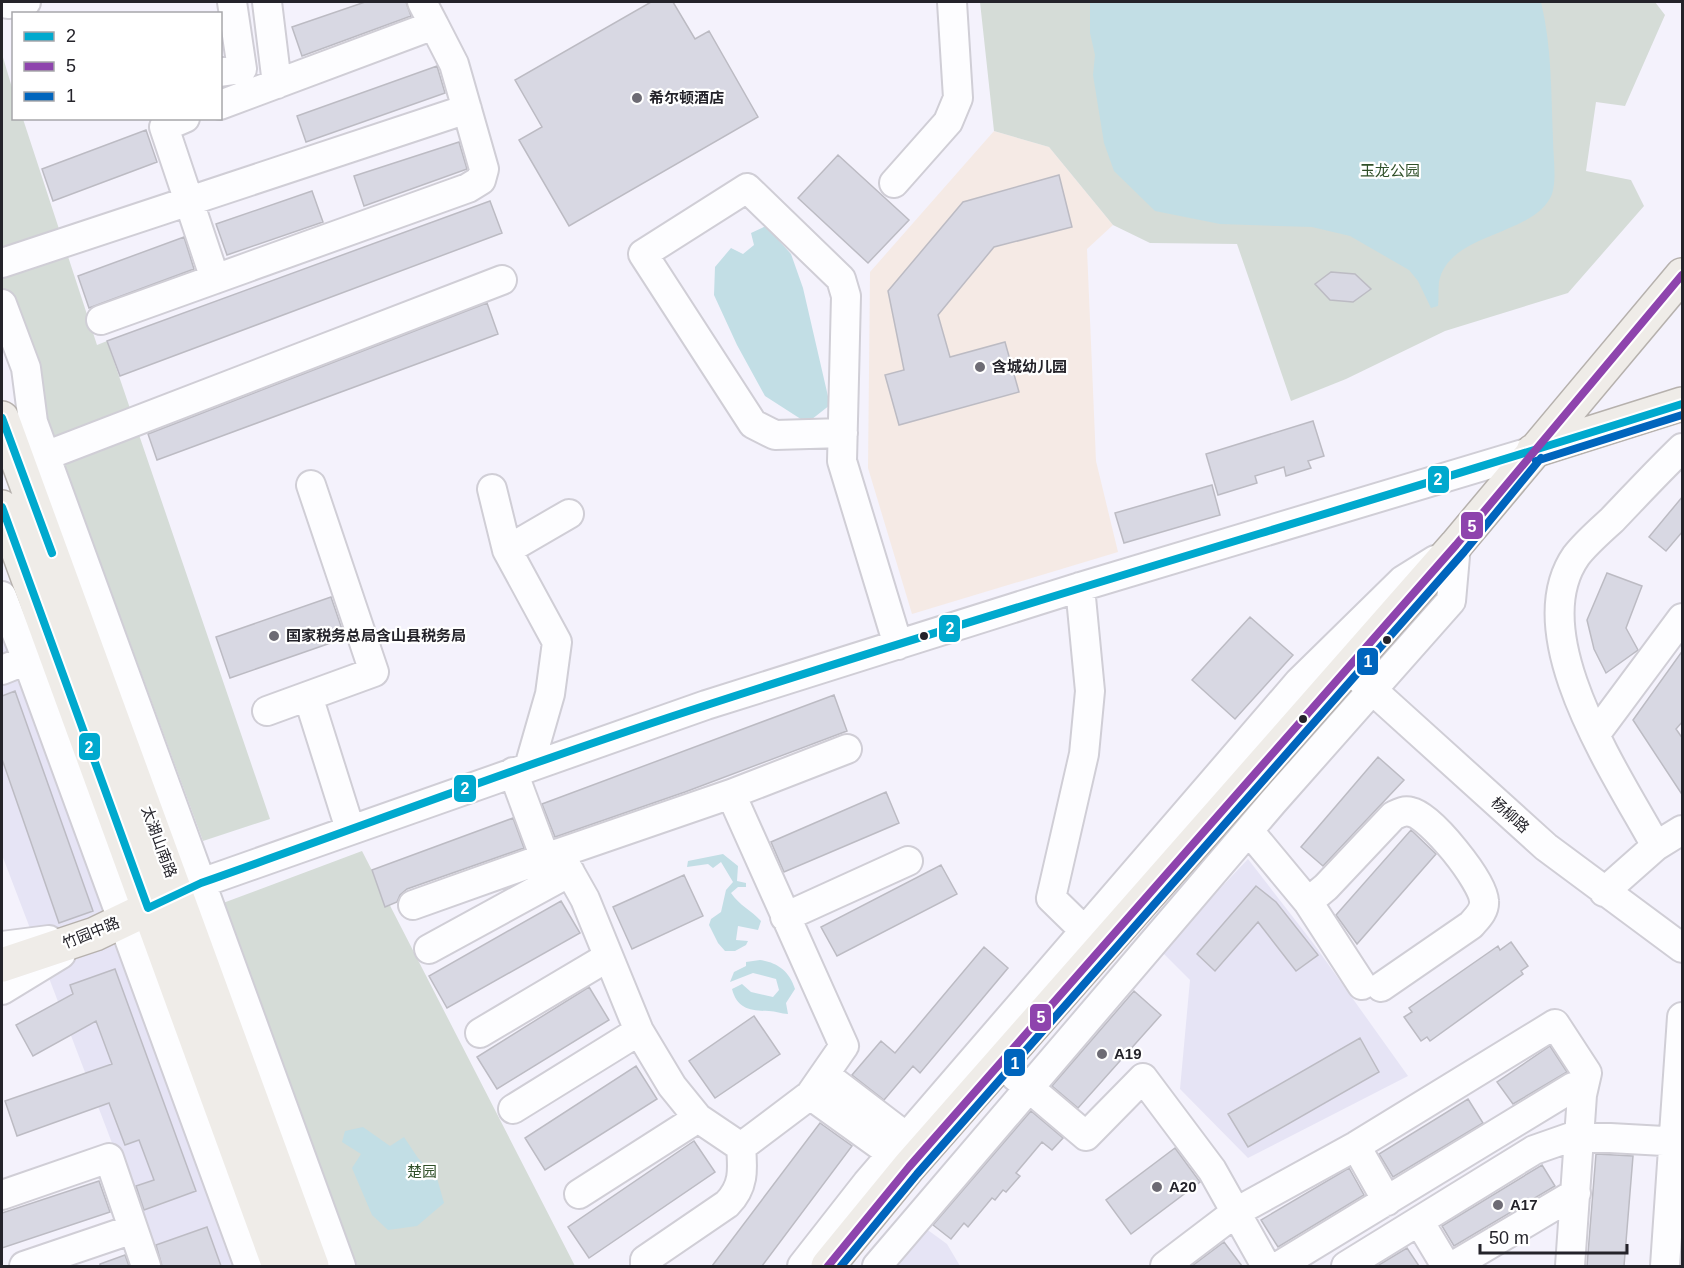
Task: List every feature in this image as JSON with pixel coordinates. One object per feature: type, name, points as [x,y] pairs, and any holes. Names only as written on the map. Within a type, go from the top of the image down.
[{"type":"main road","points":[[828,1266],[908,1152],[1000,1064],[1093,939],[1348,668],[1456,545],[1683,275]]},
{"type":"main road","points":[[1533,451],[1683,404]]},
{"type":"main road","name":"太湖山南路","points":[[2,418],[33,461],[83,636],[189,888],[312,1266]]},
{"type":"main road","points":[[2,507],[40,654],[122,921],[279,1266]]},
{"type":"main road","name":"竹园中路","points":[[3,961],[122,921],[189,888]]},
{"type":"street","points":[[231,70],[232,2]]},
{"type":"street","points":[[267,2],[277,84]]},
{"type":"street","points":[[894,183],[948,122],[954,110],[957,98],[952,2]]},
{"type":"street","points":[[101,320],[468,188],[481,180],[484,169],[454,64],[428,13],[277,84],[222,104]]},
{"type":"street","points":[[2,263],[467,109]]},
{"type":"street","points":[[180,120],[164,127],[215,279]]},
{"type":"street","points":[[843,434],[775,435],[753,424],[643,254],[747,188],[841,279],[846,296],[843,434],[842,461],[898,645]]},
{"type":"street","points":[[33,461],[502,280]]},
{"type":"street","points":[[2,304],[26,368],[33,422],[33,461],[189,888],[341,1266]]},
{"type":"street","points":[[1656,846],[1595,735],[1576,694],[1566,657],[1559,612],[1563,583],[1576,556],[1683,448]]},
{"type":"street","points":[[189,888],[350,829],[706,705],[1080,587],[1533,451]]},
{"type":"street","points":[[267,711],[374,672],[311,485]]},
{"type":"street","points":[[492,489],[507,550],[557,642],[550,694],[521,770],[558,861],[585,899],[639,1031],[672,1086],[698,1118],[741,1147]]},
{"type":"street","points":[[507,550],[570,514]]},
{"type":"street","points":[[877,1266],[1249,831],[1451,601],[1456,545]]},
{"type":"street","points":[[801,1266],[908,1152],[1093,939],[1299,682],[1403,580],[1456,545]]},
{"type":"street","points":[[1080,587],[1090,691],[1084,754],[1051,898],[1093,939]]},
{"type":"street","points":[[2,596],[40,654]]},
{"type":"street","points":[[1595,735],[1683,618]]},
{"type":"street","points":[[2,670],[83,636]]},
{"type":"street","name":"杨柳路","points":[[1348,668],[1546,847],[1604,892],[1683,948]]},
{"type":"street","points":[[309,696],[350,829]]},
{"type":"street","points":[[413,905],[558,861],[847,748]]},
{"type":"street","points":[[731,794],[844,1046],[818,1085],[741,1147]]},
{"type":"street","points":[[1249,831],[1308,902],[1372,986],[1471,925],[1482,914],[1485,903],[1482,890],[1439,832],[1413,812],[1403,812],[1393,816],[1326,887],[1308,902]]},
{"type":"street","points":[[1604,892],[1656,846],[1683,830]]},
{"type":"street","points":[[429,949],[558,861]]},
{"type":"street","points":[[785,917],[908,861]]},
{"type":"street","points":[[122,921],[249,1266]]},
{"type":"street","points":[[480,1033],[608,957]]},
{"type":"street","points":[[1665,1266],[1678,1141],[1683,1017]]},
{"type":"street","points":[[1165,1266],[1236,1212],[1356,1146],[1555,1024],[1587,1073],[1582,1095],[1570,1266]]},
{"type":"street","points":[[513,1109],[639,1031]]},
{"type":"street","points":[[1000,1064],[1086,1136],[1143,1078],[1212,1170],[1266,1266]]},
{"type":"street","points":[[818,1085],[908,1152]]},
{"type":"street","points":[[1279,1266],[1573,1087],[1582,1095]]},
{"type":"street","points":[[579,1194],[698,1118]]},
{"type":"street","points":[[1346,1266],[1534,1150],[1556,1140],[1580,1136],[1678,1141]]},
{"type":"street","points":[[1356,1146],[1391,1199],[1415,1223],[1446,1266]]},
{"type":"street","points":[[645,1266],[645,1260],[727,1204],[737,1194],[743,1170],[741,1147]]},
{"type":"street","points":[[2,1195],[109,1158],[146,1266]]},
{"type":"street","points":[[1453,1266],[1576,1193]]},
{"type":"street","points":[[24,1266],[132,1228]]},
{"type":"shaded area","name":"含城幼儿园","points":[[994,131],[1049,147],[1113,225],[1087,249],[1096,461],[1118,552],[912,614],[868,468],[870,272]]},
{"type":"shaded area","points":[[2,624],[240,1266],[159,1266],[2,855]]},
{"type":"shaded area","points":[[1248,859],[1313,943],[1408,1076],[1248,1158],[1180,1089],[1190,980],[1161,951]]},
{"type":"shaded area","points":[[925,1228],[947,1244],[960,1266],[896,1266]]},
{"type":"green space","name":"玉龙公园","points":[[980,2],[1655,2],[1665,15],[1625,106],[1596,102],[1586,171],[1631,180],[1644,206],[1568,293],[1445,331],[1346,379],[1291,401],[1237,244],[1150,243],[1113,225],[1049,147],[994,131]]},
{"type":"green space","points":[[2,54],[12,88],[12,120],[23,120],[97,345],[107,341],[270,819],[203,841],[2,295]]},
{"type":"green space","name":"楚园","points":[[362,851],[575,1266],[357,1266],[223,903]]},
{"type":"water","points":[[1090,2],[1541,2],[1550,70],[1555,174],[1552,194],[1543,208],[1529,218],[1474,243],[1458,253],[1446,266],[1439,282],[1438,306],[1431,308],[1418,281],[1409,270],[1350,236],[1312,227],[1220,224],[1155,211],[1114,171],[1104,143],[1093,75],[1095,55],[1090,33]]},
{"type":"water","points":[[766,226],[791,254],[803,288],[830,405],[807,423],[765,396],[737,345],[714,295],[715,267],[731,248],[743,254],[754,245],[751,233]]},
{"type":"water","points":[[723,854],[738,866],[737,881],[746,883],[746,887],[738,887],[731,893],[761,921],[758,930],[738,926],[736,940],[748,941],[746,945],[735,951],[725,951],[709,925],[711,919],[721,912],[726,890],[733,882],[721,862],[713,868],[708,864],[687,867],[688,861]]},
{"type":"water","points":[[760,960],[772,963],[790,977],[795,989],[786,1003],[788,1014],[746,1008],[734,996],[732,989],[742,984],[751,992],[773,997],[779,990],[776,979],[753,973],[730,982],[734,972],[746,966],[746,962]]},
{"type":"water","points":[[363,1127],[390,1146],[404,1137],[418,1158],[437,1178],[444,1203],[417,1226],[388,1230],[372,1215],[352,1168],[361,1154],[342,1142],[345,1131]]},
{"type":"building","points":[[365,2],[406,2],[411,16],[302,56],[292,27]]},
{"type":"building","name":"希尔顿酒店","points":[[651,2],[673,2],[695,39],[709,31],[758,117],[569,226],[519,140],[542,127],[515,80]]},
{"type":"building","points":[[437,66],[445,93],[306,142],[297,116]]},
{"type":"building","points":[[146,130],[157,162],[53,201],[42,169]]},
{"type":"building","points":[[459,142],[467,169],[364,206],[354,176]]},
{"type":"building","points":[[838,155],[909,220],[868,263],[798,198]]},
{"type":"building","points":[[1059,175],[1072,227],[994,247],[938,315],[950,357],[1005,342],[1019,392],[899,425],[885,375],[904,370],[888,291],[963,202]]},
{"type":"building","points":[[312,191],[323,222],[227,255],[216,224]]},
{"type":"building","points":[[490,201],[502,233],[120,376],[107,341]]},
{"type":"building","points":[[184,237],[194,269],[89,308],[78,276]]},
{"type":"building","points":[[1331,272],[1355,274],[1371,289],[1353,302],[1330,300],[1315,284]]},
{"type":"building","points":[[487,303],[498,334],[157,460],[148,434]]},
{"type":"building","points":[[1313,421],[1324,456],[1308,461],[1311,468],[1286,476],[1284,467],[1255,476],[1257,483],[1218,495],[1206,454]]},
{"type":"building","points":[[1212,485],[1220,515],[1124,543],[1115,513]]},
{"type":"building","points":[[1683,496],[1683,531],[1666,551],[1649,537]]},
{"type":"building","points":[[1607,573],[1642,586],[1626,628],[1638,650],[1606,673],[1594,649],[1587,620]]},
{"type":"building","name":"国家税务总局含山县税务局","points":[[331,597],[345,638],[230,678],[216,637]]},
{"type":"building","points":[[1250,617],[1293,655],[1235,719],[1192,680]]},
{"type":"building","points":[[1683,650],[1683,721],[1676,729],[1683,739],[1683,796],[1633,720]]},
{"type":"building","points":[[15,691],[93,911],[59,923],[2,759],[2,696]]},
{"type":"building","points":[[834,695],[847,731],[685,792],[555,837],[542,804]]},
{"type":"building","points":[[1378,757],[1404,780],[1323,866],[1301,847]]},
{"type":"building","points":[[886,792],[899,823],[784,872],[771,842]]},
{"type":"building","points":[[513,818],[524,848],[407,889],[400,895],[397,902],[385,907],[372,870]]},
{"type":"building","points":[[1411,830],[1436,854],[1357,944],[1336,915]]},
{"type":"building","points":[[941,865],[957,894],[837,956],[821,927]]},
{"type":"building","points":[[684,875],[703,916],[632,949],[613,907]]},
{"type":"building","points":[[1256,886],[1276,902],[1318,955],[1296,971],[1258,922],[1215,971],[1197,954]]},
{"type":"building","points":[[561,901],[580,933],[447,1008],[429,976]]},
{"type":"building","points":[[1511,942],[1528,966],[1521,971],[1523,974],[1430,1041],[1427,1037],[1421,1041],[1404,1017],[1412,1012],[1409,1008],[1498,946],[1500,950]]},
{"type":"building","points":[[984,947],[1008,968],[920,1073],[913,1066],[884,1100],[852,1075],[881,1041],[895,1053]]},
{"type":"building","points":[[115,969],[196,1191],[144,1210],[136,1186],[154,1180],[139,1140],[125,1145],[109,1103],[17,1136],[5,1101],[112,1064],[96,1021],[33,1056],[16,1025],[73,994],[70,985]]},
{"type":"building","points":[[589,987],[609,1020],[497,1089],[477,1057]]},
{"type":"building","name":"A19","points":[[1134,991],[1161,1015],[1078,1108],[1052,1086]]},
{"type":"building","points":[[754,1016],[780,1054],[715,1098],[689,1061]]},
{"type":"building","points":[[1360,1038],[1379,1072],[1248,1147],[1228,1114]]},
{"type":"building","points":[[1550,1046],[1567,1072],[1513,1104],[1497,1082]]},
{"type":"building","points":[[636,1066],[657,1099],[545,1170],[525,1138]]},
{"type":"building","points":[[1468,1099],[1483,1123],[1393,1177],[1379,1154]]},
{"type":"building","points":[[1031,1111],[1063,1138],[1052,1150],[1042,1142],[1016,1173],[1020,1176],[1006,1192],[1003,1190],[995,1200],[992,1198],[968,1227],[964,1223],[951,1239],[933,1225]]},
{"type":"building","points":[[820,1123],[852,1146],[762,1266],[712,1266]]},
{"type":"building","points":[[694,1141],[715,1172],[589,1258],[568,1227]]},
{"type":"building","name":"A20","points":[[1175,1148],[1200,1182],[1131,1234],[1106,1200]]},
{"type":"building","points":[[1596,1154],[1633,1156],[1624,1266],[1587,1266]]},
{"type":"building","name":"A17","points":[[1542,1165],[1555,1186],[1454,1246],[1442,1226]]},
{"type":"building","points":[[1349,1168],[1364,1195],[1278,1247],[1261,1220]]},
{"type":"building","points":[[99,1181],[110,1212],[2,1248],[2,1213]]},
{"type":"building","points":[[207,1227],[221,1266],[162,1266],[156,1245]]},
{"type":"building","points":[[1224,1242],[1242,1266],[1192,1266]]},
{"type":"building","points":[[1407,1248],[1419,1266],[1377,1266]]},
{"type":"building","points":[[125,1255],[129,1266],[100,1266],[100,1264]]},
{"type":"transit line","name":"5","points":[[828,1266],[909,1167],[1456,545],[1682,275]]},
{"type":"transit line","name":"2","points":[[2,507],[148,908],[201,883],[646,725],[953,627],[1682,404]]},
{"type":"transit line","name":"1","points":[[1536,461],[1682,415]]},
{"type":"transit line","name":"2","points":[[2,418],[52,553]]},
{"type":"transit line","name":"1","points":[[841,1266],[917,1174],[1464,552],[1541,458]]},
{"type":"place","name":"希尔顿酒店","points":[[637,98]]},
{"type":"place","name":"含城幼儿园","points":[[980,367]]},
{"type":"place","name":"国家税务总局含山县税务局","points":[[274,636]]},
{"type":"place","name":"A19","points":[[1102,1054]]},
{"type":"place","name":"A20","points":[[1157,1187]]},
{"type":"place","name":"A17","points":[[1498,1205]]}]
